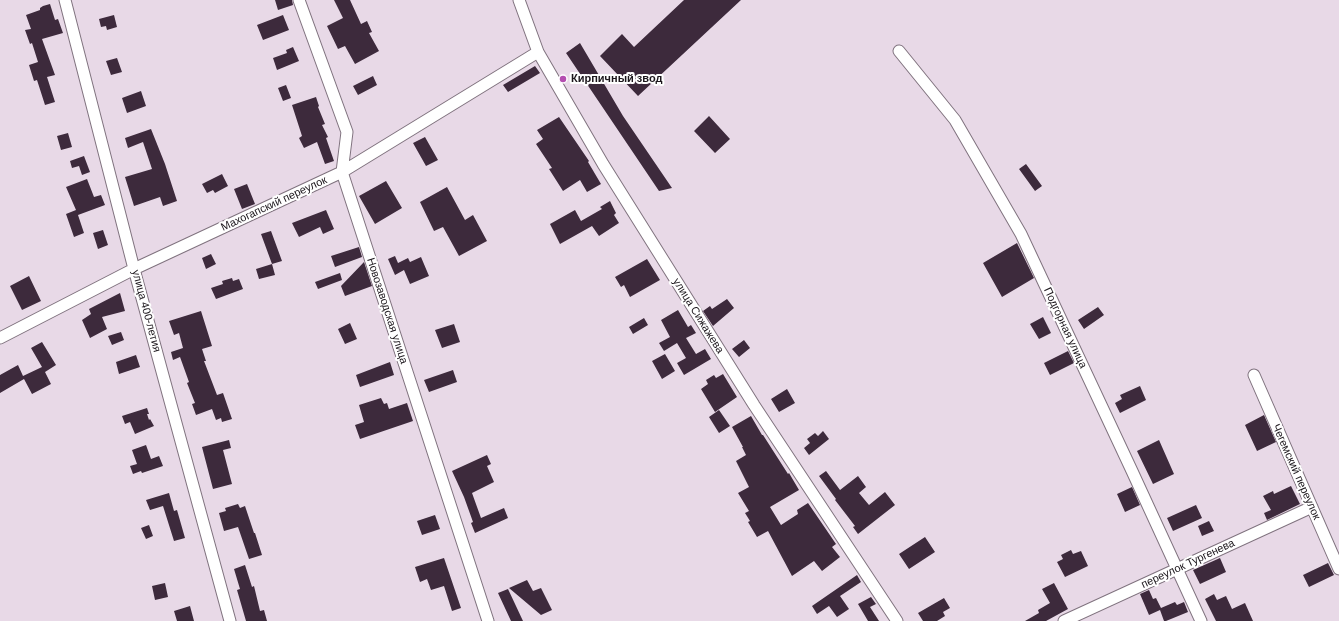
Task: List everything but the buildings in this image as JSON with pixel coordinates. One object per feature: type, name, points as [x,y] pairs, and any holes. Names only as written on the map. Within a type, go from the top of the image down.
[{"type":"street","name":"улица 400-летия","points":[[65,0],[134,269],[230,621]]},
{"type":"street","name":"Новозаводская улица","points":[[299,0],[347,132],[342,172],[488,621]]},
{"type":"street","name":"улица Сижажева","points":[[519,0],[538,52],[603,164],[754,405],[897,621]]},
{"type":"street","name":"Подгорная улица","points":[[899,51],[955,120],[1021,234],[1201,621]]},
{"type":"street","name":"Махогапский переулок","points":[[0,338],[134,269],[342,172],[538,52]]},
{"type":"street","name":"Чегемский переулок","points":[[1254,375],[1339,569]]},
{"type":"street","name":"переулок Тургенева","points":[[1064,621],[1312,507]]},
{"type":"place","name":"Кирпичный звод","points":[[563,79]]}]
